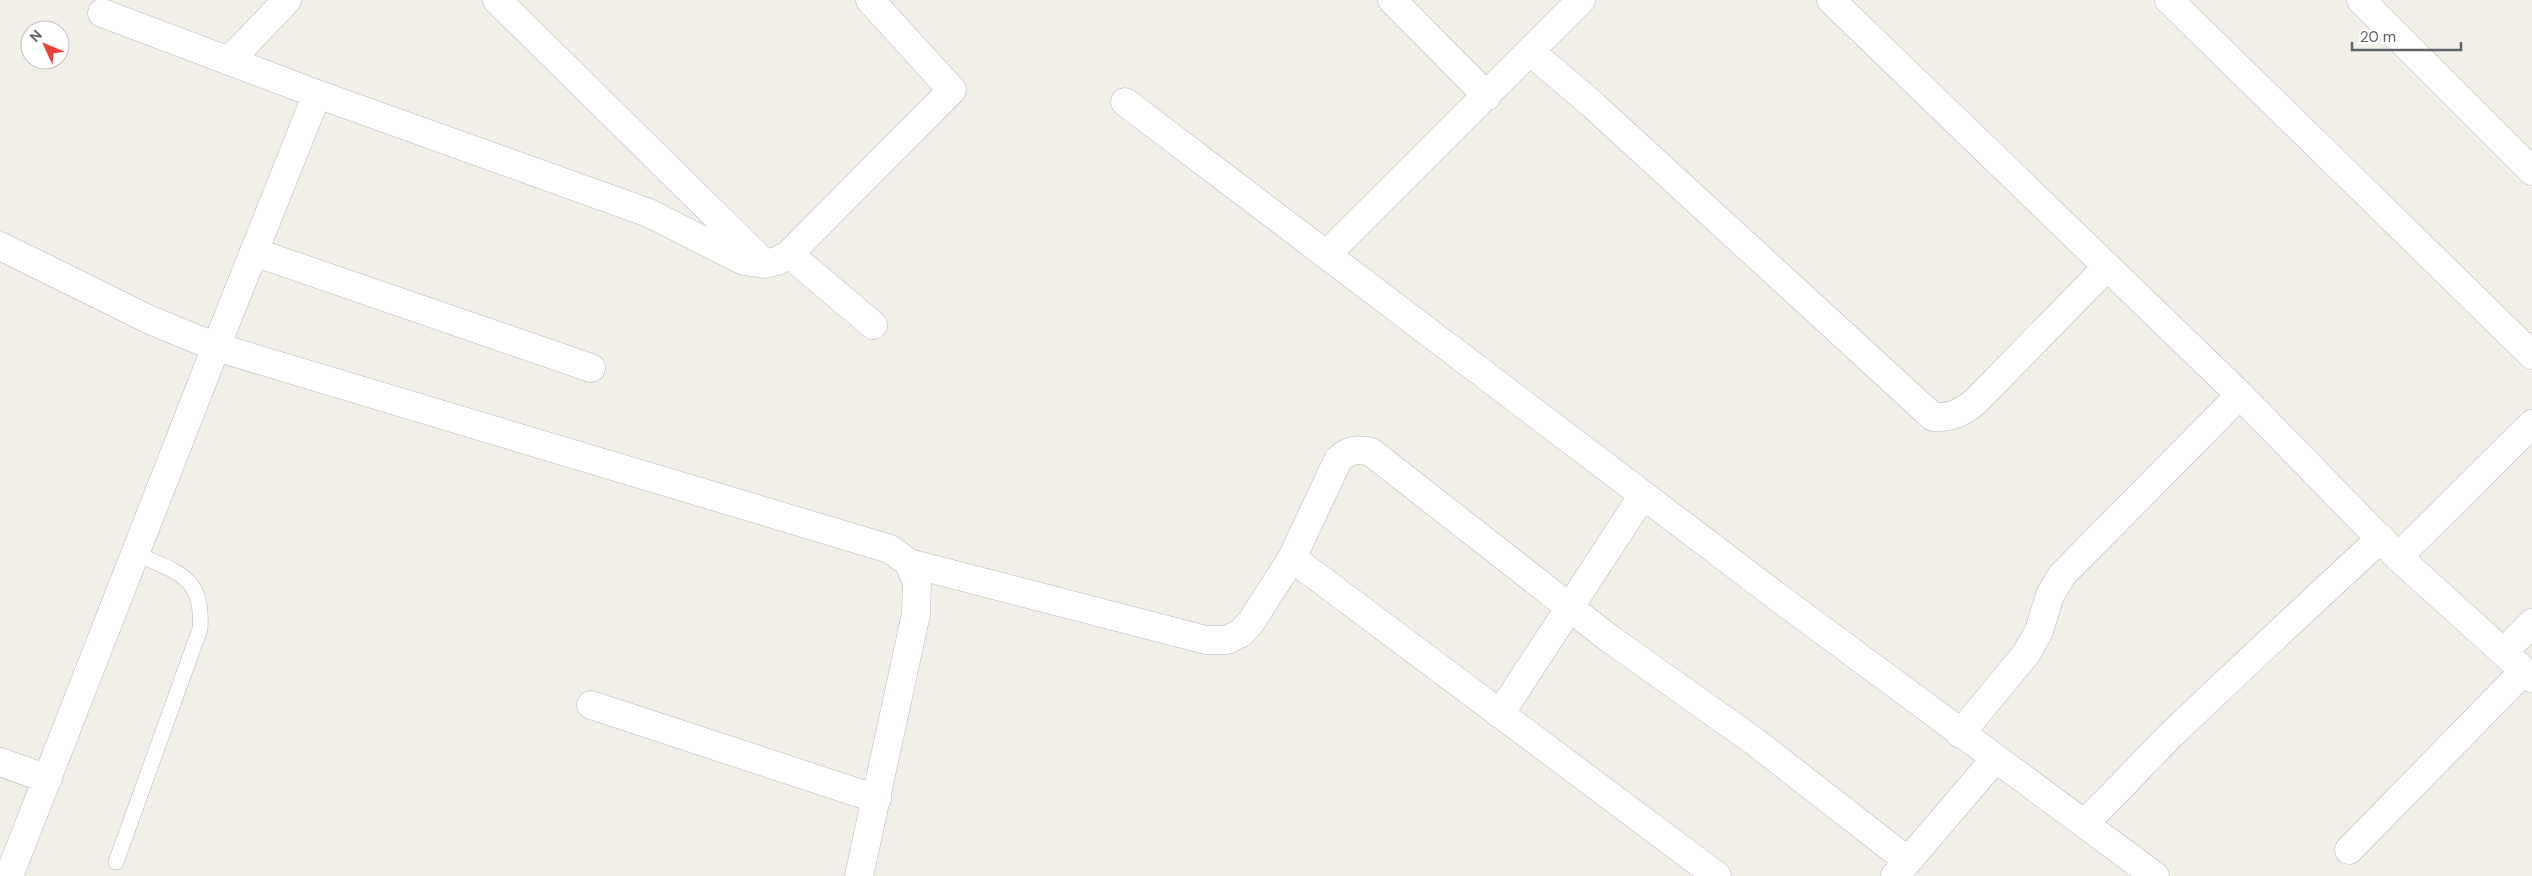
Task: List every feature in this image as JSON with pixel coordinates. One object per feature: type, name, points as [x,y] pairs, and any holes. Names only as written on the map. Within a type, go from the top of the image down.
[{"type":"street","points":[[229,61],[287,0]]},
{"type":"street","points":[[497,0],[777,259],[873,325]]},
{"type":"street","points":[[1392,0],[1487,96]]},
{"type":"street","points":[[1327,254],[1581,0]]},
{"type":"street","points":[[1831,0],[2106,268],[2240,395],[2389,547],[2528,675],[2348,850]]},
{"type":"street","points":[[2169,0],[2532,355]]},
{"type":"street","points":[[2360,0],[2532,171]]},
{"type":"street","points":[[102,13],[317,94],[649,213],[744,261],[777,259],[952,90],[881,4]]},
{"type":"street","points":[[1530,52],[1593,105],[1933,417],[1947,417],[1959,414],[1975,402],[2106,268]]},
{"type":"street","points":[[9,876],[317,94]]},
{"type":"street","points":[[1125,102],[1960,734],[2155,876]]},
{"type":"street","points":[[0,246],[150,320],[216,347],[890,549],[909,563],[1206,640],[1227,640],[1241,633],[1251,622],[1292,558],[1338,460],[1346,452],[1362,450],[1371,452],[1610,639],[1754,741],[1902,868],[1995,759]]},
{"type":"street","points":[[254,252],[591,368]]},
{"type":"street","points":[[1960,734],[2026,654],[2039,631],[2050,595],[2062,575],[2240,395]]},
{"type":"street","points":[[2084,823],[2111,799],[2140,765],[2175,731],[2532,424]]},
{"type":"street","points":[[1500,714],[1643,495]]},
{"type":"street","points":[[1292,558],[1717,876]]},
{"type":"street","points":[[859,876],[916,614],[917,584],[909,563]]},
{"type":"street","points":[[2504,652],[2532,623]]},
{"type":"street","points":[[591,705],[877,799]]},
{"type":"street","points":[[0,762],[48,778]]},
{"type":"lane","points":[[116,862],[200,629],[201,609],[196,593],[188,579],[135,553]]}]
